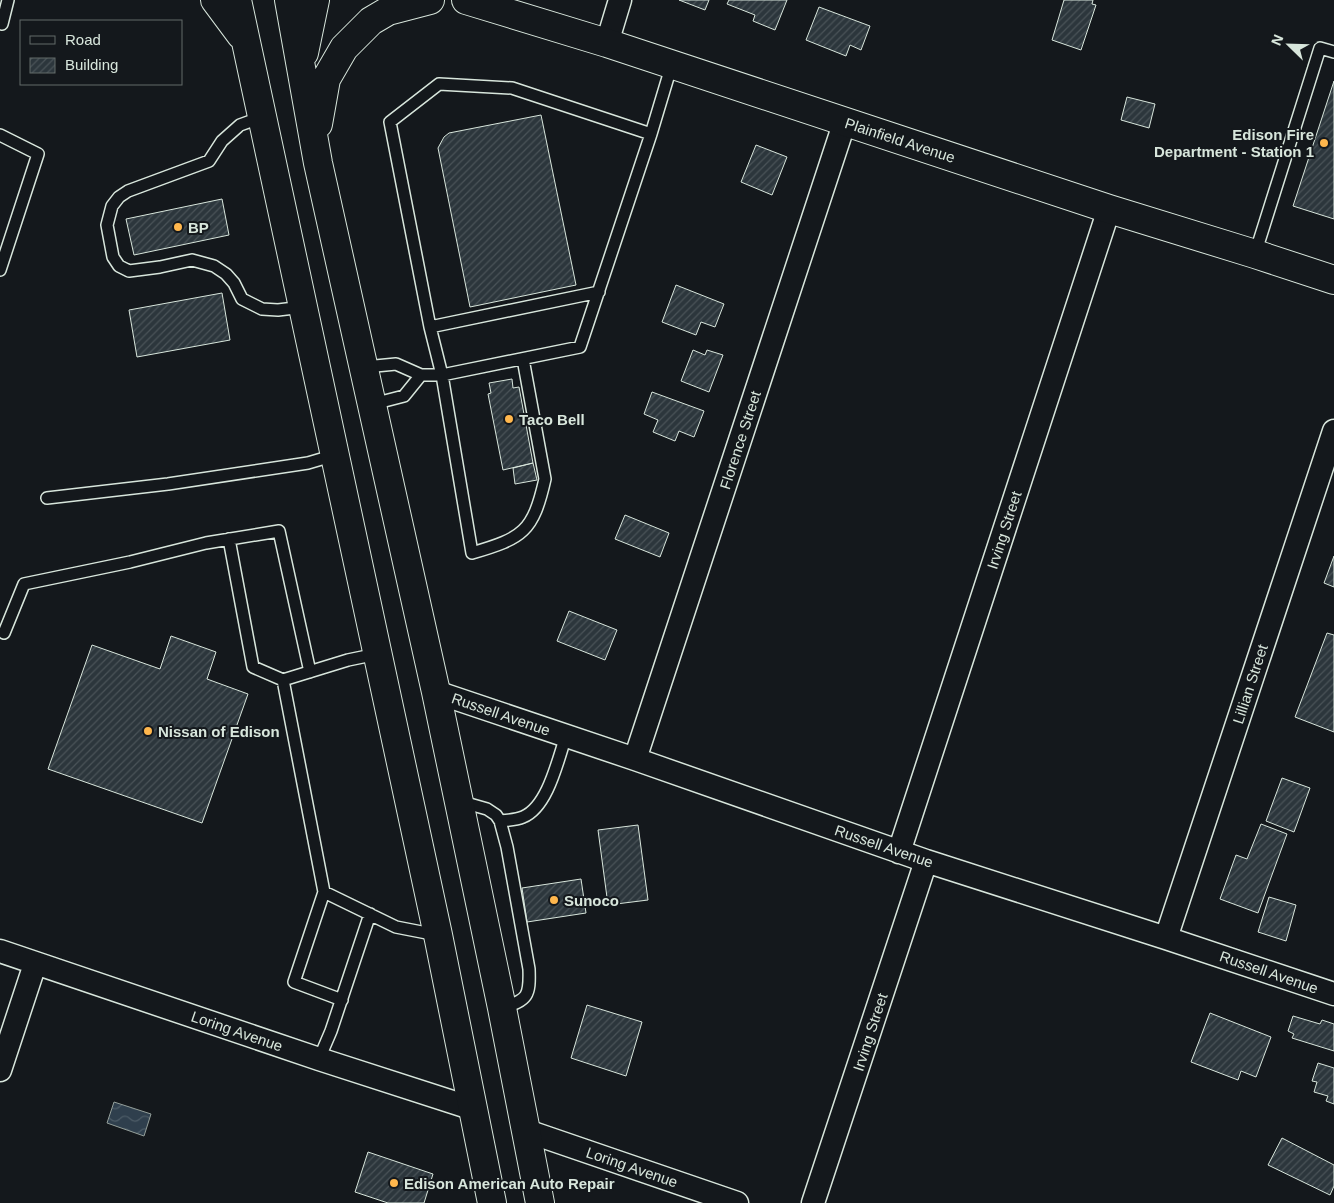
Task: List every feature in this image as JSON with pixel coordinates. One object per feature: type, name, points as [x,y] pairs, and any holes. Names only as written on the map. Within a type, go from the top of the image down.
[{"type":"main road","points":[[215,0],[245,40]]},
{"type":"main road","points":[[237,0],[438,935],[492,1203]]},
{"type":"main road","points":[[289,0],[318,163],[436,692],[502,1008],[540,1203]]},
{"type":"main road","points":[[301,69],[315,0]]},
{"type":"main road","points":[[318,163],[318,117],[326,79],[344,48],[371,21],[388,11],[430,0]]},
{"type":"main road","name":"Plainfield Avenue","points":[[466,0],[506,6],[607,43],[1109,209],[1334,280]]},
{"type":"street","points":[[607,43],[620,0]]},
{"type":"street","name":"Florence Street","points":[[635,759],[845,121]]},
{"type":"street","name":"Irving Street","points":[[899,852],[1109,209]]},
{"type":"street","name":"Lillian Street","points":[[1166,938],[1334,431]]},
{"type":"street","name":"Russell Avenue","points":[[436,692],[635,759],[899,852],[1334,994]]},
{"type":"street","name":"Irving Street","points":[[813,1203],[926,861]]},
{"type":"street","name":"Loring Avenue","points":[[0,951],[474,1109]]},
{"type":"street","points":[[0,1070],[35,964]]},
{"type":"street","name":"Loring Avenue","points":[[527,1131],[737,1203]]},
{"type":"lane","points":[[1,26],[8,0]]},
{"type":"lane","points":[[1255,254],[1320,48],[1334,52]]},
{"type":"lane","points":[[365,367],[396,364],[421,375],[442,375],[580,347],[651,134],[672,64]]},
{"type":"lane","points":[[522,359],[545,479],[542,493],[532,520],[519,535],[502,544],[472,553],[442,375],[430,327],[390,122],[440,84],[512,88],[651,134]]},
{"type":"lane","points":[[262,117],[240,125],[222,141],[209,161],[128,190],[112,206],[107,225],[112,257],[119,266],[129,270],[160,267],[192,260],[214,266],[226,274],[234,283],[242,299],[262,309],[278,310],[303,307]]},
{"type":"lane","points":[[0,136],[38,154],[0,270]]},
{"type":"lane","points":[[430,327],[599,292]]},
{"type":"lane","points":[[373,404],[404,396],[421,375]]},
{"type":"lane","points":[[47,498],[168,484],[308,463],[335,456]]},
{"type":"lane","points":[[4,633],[24,584],[130,562],[206,543],[279,531],[310,672]]},
{"type":"lane","points":[[229,539],[253,667],[283,680],[348,660],[377,654]]},
{"type":"lane","points":[[283,680],[324,892],[294,982],[342,1000]]},
{"type":"lane","points":[[500,821],[525,816],[540,804],[566,736]]},
{"type":"lane","points":[[458,801],[487,809],[496,814],[500,821],[507,847],[529,969],[530,985],[526,996],[518,1003],[502,1008]]},
{"type":"lane","points":[[324,892],[396,927],[438,935]]},
{"type":"lane","points":[[320,1059],[342,1000],[370,914]]},
{"type":"water","points":[[114,1102],[151,1114],[144,1136],[107,1123]]},
{"type":"building","points":[[679,0],[709,0],[705,10]]},
{"type":"building","points":[[729,0],[787,0],[775,30],[753,21],[755,15],[727,4]]},
{"type":"building","points":[[1064,0],[1093,0],[1092,4],[1096,5],[1081,50],[1052,40]]},
{"type":"building","points":[[819,7],[870,26],[861,50],[850,45],[846,56],[806,40]]},
{"type":"building","name":"Edison Fire Department - Station 1","points":[[1334,81],[1334,219],[1293,206]]},
{"type":"building","points":[[1127,97],[1155,104],[1149,128],[1121,120]]},
{"type":"building","points":[[541,115],[576,285],[470,307],[438,148],[444,137],[449,133]]},
{"type":"building","points":[[756,145],[787,157],[772,195],[741,182]]},
{"type":"building","name":"BP","points":[[222,199],[229,235],[134,255],[126,219]]},
{"type":"building","points":[[676,285],[724,304],[715,327],[701,322],[696,335],[662,322]]},
{"type":"building","points":[[222,293],[230,340],[137,357],[129,310]]},
{"type":"building","points":[[693,350],[705,355],[707,350],[723,355],[709,392],[681,381]]},
{"type":"building","name":"Taco Bell","points":[[512,379],[513,388],[519,387],[533,463],[503,470],[488,394],[491,393],[489,383]]},
{"type":"building","points":[[652,392],[704,411],[694,437],[679,431],[675,441],[653,432],[658,420],[644,414]]},
{"type":"building","points":[[533,463],[537,480],[515,484],[513,468]]},
{"type":"building","points":[[625,515],[669,533],[660,557],[615,539]]},
{"type":"building","points":[[1334,556],[1334,587],[1324,583]]},
{"type":"building","points":[[569,611],[617,630],[605,660],[557,641]]},
{"type":"building","points":[[1327,633],[1334,635],[1334,732],[1295,717]]},
{"type":"building","name":"Nissan of Edison","points":[[171,636],[216,652],[207,679],[248,694],[202,823],[48,769],[92,645],[160,669]]},
{"type":"building","points":[[1282,778],[1310,788],[1294,832],[1266,821]]},
{"type":"building","points":[[1261,824],[1287,834],[1258,913],[1220,899],[1236,855],[1247,859]]},
{"type":"building","points":[[638,825],[648,900],[608,905],[598,830]]},
{"type":"building","name":"Sunoco","points":[[581,879],[586,913],[527,922],[522,888]]},
{"type":"building","points":[[1269,897],[1296,905],[1286,941],[1258,932]]},
{"type":"building","points":[[587,1005],[642,1022],[626,1076],[571,1058]]},
{"type":"building","points":[[1210,1013],[1271,1037],[1256,1077],[1241,1071],[1238,1080],[1191,1062]]},
{"type":"building","points":[[1293,1016],[1320,1024],[1322,1020],[1334,1024],[1334,1051],[1292,1038],[1294,1034],[1288,1031]]},
{"type":"building","points":[[1318,1063],[1334,1068],[1334,1104],[1326,1101],[1328,1096],[1314,1092],[1317,1082],[1312,1081]]},
{"type":"building","points":[[1282,1138],[1334,1165],[1334,1186],[1330,1195],[1268,1165]]},
{"type":"building","name":"Edison American Auto Repair","points":[[368,1152],[433,1174],[424,1203],[388,1203],[355,1192]]},
{"type":"place","name":"Edison Fire Department - Station 1","points":[[1324,143]]},
{"type":"place","name":"BP","points":[[178,227]]},
{"type":"place","name":"Taco Bell","points":[[509,419]]},
{"type":"place","name":"Nissan of Edison","points":[[148,731]]},
{"type":"place","name":"Sunoco","points":[[554,900]]},
{"type":"place","name":"Edison American Auto Repair","points":[[394,1183]]}]
